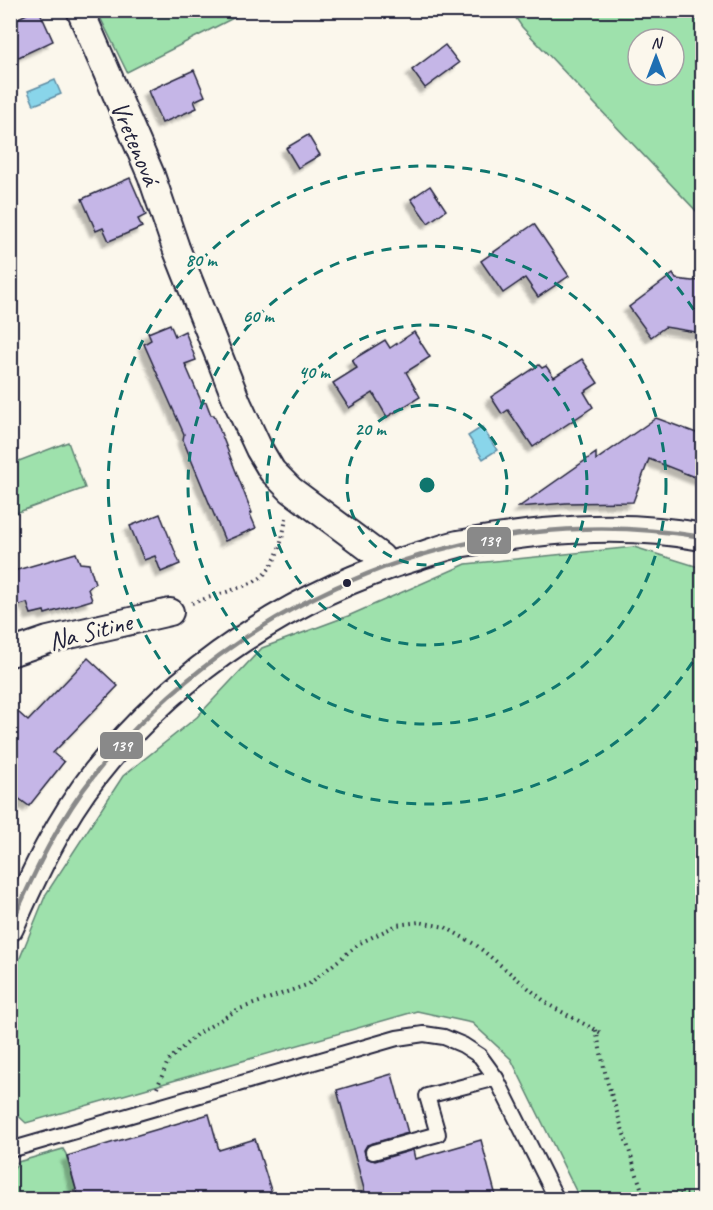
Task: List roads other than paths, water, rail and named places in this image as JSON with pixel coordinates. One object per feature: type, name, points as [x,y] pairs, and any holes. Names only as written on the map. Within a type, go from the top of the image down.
[{"type":"street","name":"Vretenová","points":[[80,10],[151,175],[176,248],[234,394],[259,449],[272,471],[291,490],[387,565]]},
{"type":"street","points":[[10,928],[37,868],[63,820],[95,774],[126,738],[216,657],[291,609],[387,565],[457,544],[516,535],[582,529],[645,530],[702,537]]},
{"type":"street","name":"Na Sitine","points":[[10,652],[48,640],[170,612]]},
{"type":"lane","points":[[10,1150],[397,1038],[424,1034],[444,1037],[480,1056],[496,1078],[557,1200]]},
{"type":"lane","points":[[373,1152],[438,1134],[427,1096],[496,1078]]},
{"type":"water","points":[[55,80],[61,94],[34,105],[28,91]]},
{"type":"water","points":[[482,427],[497,450],[483,459],[468,436]]}]
